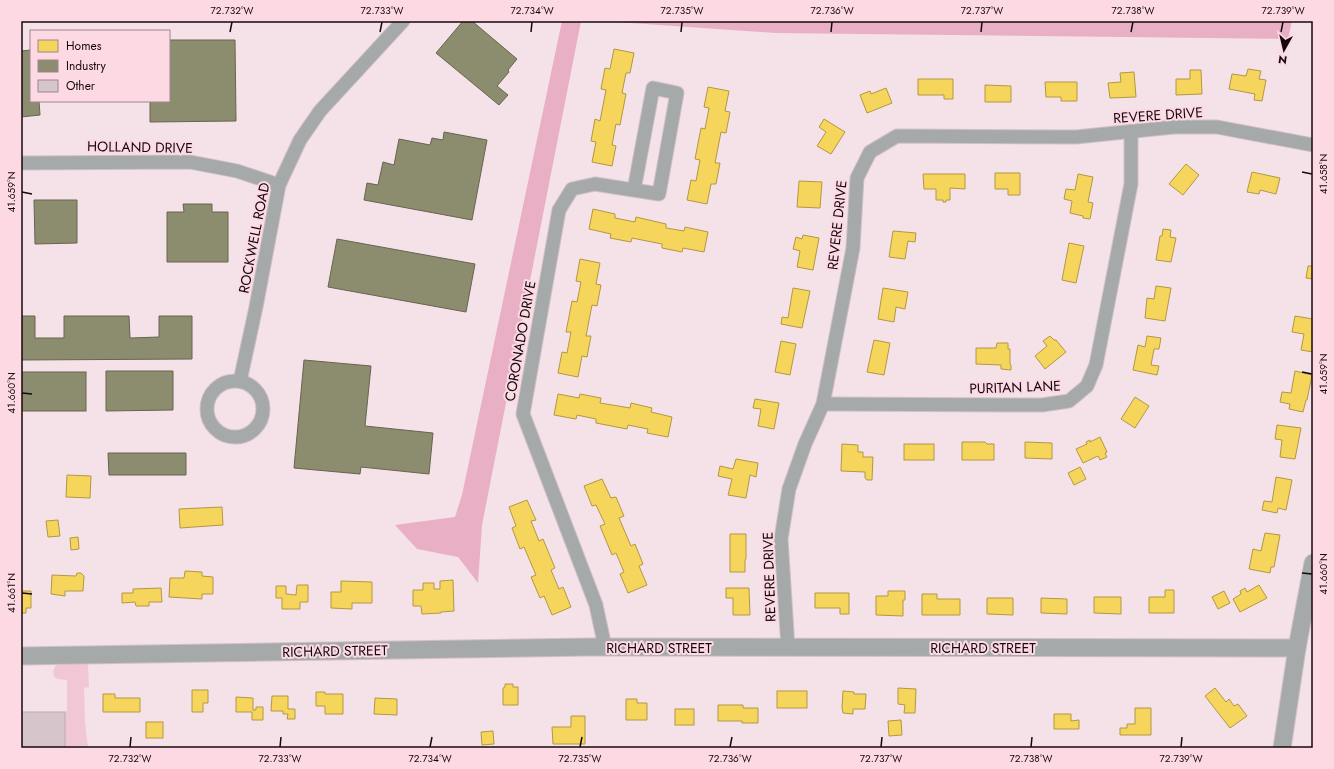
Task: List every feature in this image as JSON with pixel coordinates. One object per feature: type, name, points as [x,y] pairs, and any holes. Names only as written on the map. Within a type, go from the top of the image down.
[{"type":"street","name":"ROCKWELL ROAD","points":[[240,381],[256,308],[279,185],[300,140],[320,111],[403,21]]},
{"type":"street","name":"CORONADO DRIVE","points":[[605,647],[596,605],[523,414],[559,210],[572,189],[595,184],[659,194],[677,93],[654,88],[634,190]]},
{"type":"street","name":"REVERE DRIVE","points":[[788,648],[781,539],[789,489],[805,444],[823,404],[853,248],[857,178],[870,152],[896,136],[1076,137],[1174,127],[1217,127],[1313,145]]},
{"type":"street","name":"PURITAN LANE","points":[[823,404],[1042,405],[1069,401],[1086,386],[1096,365],[1131,184],[1131,132]]},
{"type":"street","name":"HOLLAND DRIVE","points":[[21,163],[190,162],[237,171],[279,185]]},
{"type":"street","points":[[229,381],[240,381],[251,385],[259,393],[263,403],[263,414],[259,425],[251,432],[241,437],[230,437],[219,433],[212,425],[207,415],[207,404],[211,393],[219,386],[229,381]]},
{"type":"street","points":[[1282,748],[1297,648],[1313,563]]},
{"type":"street","name":"RICHARD STREET","points":[[21,656],[605,647],[1297,648]]},
{"type":"shaded area","points":[[562,21],[581,21],[482,525],[478,583],[458,557],[417,549],[395,525],[455,517],[462,495]]},
{"type":"shaded area","points":[[602,21],[1292,21],[1288,39],[776,33]]},
{"type":"shaded area","points":[[88,664],[89,687],[84,688],[85,723],[88,748],[65,748],[67,680],[54,677],[53,672],[56,665]]},
{"type":"building: Homes","points":[[614,49],[634,53],[630,73],[626,73],[622,93],[626,94],[620,125],[616,124],[612,145],[616,146],[612,166],[592,162],[596,142],[591,141],[595,119],[600,121],[606,90],[601,89],[605,68],[610,69]]},
{"type":"building: Homes","points":[[1248,69],[1261,71],[1259,79],[1266,80],[1262,101],[1254,100],[1255,94],[1229,89],[1232,74],[1246,76]]},
{"type":"building: Homes","points":[[1190,70],[1201,70],[1202,94],[1176,95],[1176,79],[1190,79]]},
{"type":"building: Homes","points":[[1134,72],[1136,97],[1110,98],[1108,83],[1121,82],[1120,73]]},
{"type":"building: Homes","points":[[918,79],[953,79],[953,99],[944,99],[944,95],[918,95]]},
{"type":"building: Homes","points":[[1045,82],[1077,82],[1077,101],[1061,101],[1061,97],[1046,97]]},
{"type":"building: Homes","points":[[985,85],[1011,86],[1011,102],[985,102]]},
{"type":"building: Homes","points":[[708,87],[729,91],[725,111],[730,112],[726,133],[721,132],[715,163],[720,163],[716,184],[711,184],[707,204],[687,200],[691,180],[696,181],[700,160],[695,159],[701,128],[705,129],[709,108],[704,107]]},
{"type":"building: Homes","points":[[886,88],[892,103],[867,113],[860,95],[870,91],[871,94]]},
{"type":"building: Homes","points":[[824,119],[845,132],[831,154],[817,146],[826,132],[819,127]]},
{"type":"building: Homes","points":[[1186,164],[1199,175],[1183,195],[1169,184]]},
{"type":"building: Homes","points":[[1252,172],[1280,178],[1276,194],[1260,190],[1259,194],[1247,192]]},
{"type":"building: Homes","points":[[995,173],[1020,173],[1020,195],[1008,195],[1008,189],[995,189]]},
{"type":"building: Homes","points":[[923,174],[965,174],[965,189],[950,188],[950,200],[943,202],[943,200],[936,200],[936,189],[924,189]]},
{"type":"building: Homes","points":[[1078,174],[1093,177],[1088,202],[1093,203],[1090,219],[1070,213],[1072,201],[1064,199],[1066,189],[1075,190]]},
{"type":"building: Homes","points":[[799,181],[822,182],[820,208],[797,207]]},
{"type":"building: Homes","points":[[593,209],[615,214],[615,218],[635,222],[636,217],[666,224],[666,228],[684,231],[685,227],[708,232],[704,252],[683,248],[682,252],[662,248],[662,244],[632,238],[631,242],[610,238],[611,234],[589,229]]},
{"type":"building: Homes","points":[[1163,229],[1171,230],[1170,237],[1176,238],[1171,262],[1156,260],[1160,236],[1162,236]]},
{"type":"building: Homes","points":[[893,231],[916,233],[915,242],[908,241],[905,259],[889,257]]},
{"type":"building: Homes","points":[[803,235],[819,238],[813,270],[797,267],[800,251],[793,249],[796,237],[802,239]]},
{"type":"building: Homes","points":[[1069,243],[1084,246],[1076,283],[1062,280]]},
{"type":"building: Homes","points":[[580,259],[600,263],[596,284],[601,285],[597,306],[592,305],[586,336],[591,336],[587,357],[582,356],[578,377],[558,373],[562,352],[567,353],[571,332],[566,332],[572,301],[577,302],[581,282],[576,281]]},
{"type":"building: Homes","points":[[1308,266],[1313,266],[1313,279],[1306,278]]},
{"type":"building: Homes","points":[[1156,286],[1171,288],[1165,321],[1145,318],[1147,298],[1154,299]]},
{"type":"building: Homes","points":[[793,288],[810,291],[802,328],[781,324],[782,317],[788,318]]},
{"type":"building: Homes","points":[[883,288],[908,292],[905,309],[896,307],[894,322],[878,319]]},
{"type":"building: Homes","points":[[1295,316],[1313,319],[1313,352],[1301,350],[1304,334],[1292,332]]},
{"type":"building: Homes","points":[[1050,336],[1056,340],[1066,352],[1045,369],[1035,356],[1047,346],[1043,341]]},
{"type":"building: Homes","points":[[1147,336],[1161,338],[1159,349],[1154,349],[1151,365],[1159,366],[1157,375],[1133,370],[1138,345],[1145,347]]},
{"type":"building: Homes","points":[[874,340],[890,343],[884,375],[867,372]]},
{"type":"building: Homes","points":[[781,341],[796,344],[790,375],[775,372]]},
{"type":"building: Homes","points":[[997,343],[1008,343],[1008,349],[1010,349],[1011,370],[1001,369],[1001,365],[976,364],[976,348],[996,348]]},
{"type":"building: Homes","points":[[1295,371],[1312,375],[1303,412],[1289,409],[1290,404],[1280,402],[1282,392],[1291,393]]},
{"type":"building: Homes","points":[[558,394],[579,398],[580,394],[601,398],[600,403],[630,408],[631,403],[652,408],[651,412],[672,417],[668,437],[647,433],[648,429],[628,425],[627,429],[596,423],[596,419],[577,415],[576,419],[554,415]]},
{"type":"building: Homes","points":[[1135,397],[1149,406],[1135,428],[1121,419]]},
{"type":"building: Homes","points":[[755,399],[779,403],[774,429],[758,426],[761,409],[753,408]]},
{"type":"building: Homes","points":[[1277,425],[1301,428],[1295,459],[1280,457],[1282,440],[1275,439]]},
{"type":"building: Homes","points":[[1100,437],[1107,452],[1105,453],[1107,457],[1100,460],[1098,456],[1083,463],[1076,449],[1087,444],[1086,442],[1090,440],[1090,442]]},
{"type":"building: Homes","points":[[962,442],[985,442],[987,444],[994,444],[994,460],[962,460]]},
{"type":"building: Homes","points":[[1025,442],[1052,443],[1052,459],[1025,458]]},
{"type":"building: Homes","points":[[842,444],[858,445],[858,452],[863,452],[863,457],[873,457],[872,480],[867,480],[865,478],[865,472],[841,471]]},
{"type":"building: Homes","points":[[904,444],[934,444],[934,460],[904,460]]},
{"type":"building: Homes","points":[[736,459],[758,463],[756,477],[750,475],[746,498],[728,495],[732,479],[718,476],[720,466],[733,469]]},
{"type":"building: Homes","points":[[1080,467],[1086,479],[1074,485],[1068,473]]},
{"type":"building: Homes","points":[[67,475],[91,476],[90,498],[66,497]]},
{"type":"building: Homes","points":[[1276,477],[1292,480],[1286,510],[1278,508],[1277,513],[1262,510],[1264,501],[1272,502]]},
{"type":"building: Homes","points":[[602,479],[611,498],[616,497],[624,516],[619,518],[631,546],[635,544],[643,564],[639,566],[647,585],[628,593],[620,574],[624,572],[616,553],[612,555],[600,526],[605,524],[596,505],[592,506],[584,486]]},
{"type":"building: Homes","points":[[527,500],[536,520],[531,521],[539,541],[543,539],[555,568],[551,570],[559,589],[563,587],[571,607],[552,615],[544,596],[540,598],[531,577],[536,575],[524,547],[520,549],[512,528],[516,526],[509,507]]},
{"type":"building: Homes","points":[[222,507],[223,525],[180,528],[179,509]]},
{"type":"building: Homes","points":[[58,520],[60,536],[48,537],[46,521]]},
{"type":"building: Homes","points":[[1265,533],[1280,535],[1274,567],[1271,567],[1270,573],[1249,569],[1253,549],[1261,551]]},
{"type":"building: Homes","points":[[730,534],[746,534],[745,572],[730,572]]},
{"type":"building: Homes","points":[[78,537],[79,549],[71,550],[70,538]]},
{"type":"building: Homes","points":[[185,571],[202,572],[202,576],[213,577],[213,594],[202,594],[202,599],[169,597],[170,578],[184,578]]},
{"type":"building: Homes","points":[[77,573],[81,573],[84,576],[83,591],[65,591],[65,596],[51,594],[52,575],[76,576]]},
{"type":"building: Homes","points":[[453,580],[454,611],[422,614],[421,606],[413,606],[413,590],[423,590],[423,583],[434,583],[434,589],[440,589],[440,581]]},
{"type":"building: Homes","points":[[341,581],[372,582],[372,603],[352,603],[352,609],[331,608],[331,592],[341,592]]},
{"type":"building: Homes","points":[[297,585],[308,585],[308,602],[300,602],[300,609],[282,609],[282,598],[276,598],[276,586],[286,586],[286,594],[296,595]]},
{"type":"building: Homes","points":[[1259,585],[1267,598],[1240,612],[1233,599],[1241,594],[1240,591],[1245,588],[1247,592]]},
{"type":"building: Homes","points":[[161,588],[162,602],[149,602],[149,606],[136,606],[135,602],[122,603],[122,593],[133,593],[133,589]]},
{"type":"building: Homes","points":[[726,588],[749,588],[750,615],[733,615],[733,598],[726,598]]},
{"type":"building: Homes","points":[[1165,590],[1174,590],[1174,613],[1149,613],[1149,597],[1165,597]]},
{"type":"building: Homes","points":[[21,591],[31,591],[31,608],[26,608],[26,613],[21,613]]},
{"type":"building: Homes","points":[[888,591],[905,591],[905,600],[903,600],[903,616],[876,615],[876,596],[888,596]]},
{"type":"building: Homes","points":[[1224,591],[1230,603],[1218,609],[1212,597]]},
{"type":"building: Homes","points":[[815,593],[849,593],[849,614],[840,614],[840,608],[815,608]]},
{"type":"building: Homes","points":[[922,594],[937,594],[937,599],[960,599],[960,615],[922,615]]},
{"type":"building: Homes","points":[[1094,597],[1121,597],[1121,614],[1094,613]]},
{"type":"building: Homes","points":[[987,598],[1013,598],[1013,615],[987,614]]},
{"type":"building: Homes","points":[[1041,598],[1067,599],[1067,614],[1041,613]]},
{"type":"building: Homes","points":[[505,684],[513,684],[513,687],[518,687],[518,705],[503,705],[503,688],[505,687]]},
{"type":"building: Homes","points":[[898,688],[916,689],[915,713],[904,713],[905,705],[898,704]]},
{"type":"building: Homes","points":[[1215,688],[1226,702],[1229,699],[1234,706],[1238,704],[1247,716],[1230,728],[1205,696]]},
{"type":"building: Homes","points":[[192,690],[208,690],[208,703],[203,703],[203,712],[192,712]]},
{"type":"building: Homes","points":[[777,691],[807,691],[807,708],[777,708]]},
{"type":"building: Homes","points":[[843,691],[854,692],[854,694],[866,694],[865,709],[853,709],[853,714],[843,713]]},
{"type":"building: Homes","points":[[316,692],[325,692],[325,694],[343,694],[343,714],[325,714],[325,706],[316,706]]},
{"type":"building: Homes","points":[[103,694],[115,694],[115,698],[140,698],[140,712],[103,712]]},
{"type":"building: Homes","points":[[272,696],[288,696],[288,709],[295,709],[295,719],[287,719],[288,714],[283,714],[283,711],[271,711]]},
{"type":"building: Homes","points":[[236,697],[253,698],[253,710],[256,710],[256,707],[263,707],[263,720],[252,720],[252,712],[236,712]]},
{"type":"building: Homes","points":[[375,698],[397,699],[397,715],[374,714]]},
{"type":"building: Homes","points":[[626,699],[637,699],[637,703],[647,703],[647,720],[626,720]]},
{"type":"building: Homes","points":[[718,705],[743,705],[743,708],[758,708],[758,723],[718,721]]},
{"type":"building: Homes","points":[[1135,708],[1151,708],[1151,735],[1120,735],[1120,728],[1127,728],[1127,724],[1135,724]]},
{"type":"building: Homes","points":[[675,709],[694,709],[694,725],[675,725]]},
{"type":"building: Homes","points":[[1054,714],[1071,714],[1071,721],[1079,720],[1079,729],[1054,729]]},
{"type":"building: Homes","points":[[571,716],[585,716],[585,744],[553,744],[552,727],[571,727]]},
{"type":"building: Homes","points":[[901,720],[902,735],[889,736],[888,721]]},
{"type":"building: Homes","points":[[146,722],[163,722],[163,738],[146,738]]},
{"type":"building: Homes","points":[[493,731],[494,744],[482,745],[481,732]]},
{"type":"building: Industry","points":[[463,21],[472,21],[517,59],[508,70],[509,72],[497,86],[508,95],[499,105],[436,53]]},
{"type":"building: Industry","points":[[170,40],[235,40],[236,121],[150,122],[150,102],[170,102]]},
{"type":"building: Industry","points":[[30,50],[30,102],[39,102],[40,115],[21,117],[21,51]]},
{"type":"building: Industry","points":[[444,132],[487,140],[472,220],[364,200],[367,183],[378,185],[383,162],[394,165],[399,139],[430,145],[432,138],[443,140]]},
{"type":"building: Industry","points":[[34,200],[77,200],[77,243],[35,244]]},
{"type":"building: Industry","points":[[183,204],[212,204],[212,212],[228,212],[228,262],[167,262],[167,212],[184,212]]},
{"type":"building: Industry","points":[[337,239],[475,264],[466,312],[328,287]]},
{"type":"building: Industry","points":[[21,316],[35,316],[35,338],[64,338],[64,316],[129,316],[130,338],[159,337],[159,316],[192,316],[192,359],[21,360]]},
{"type":"building: Industry","points":[[304,360],[371,366],[365,426],[433,433],[429,474],[361,467],[360,474],[294,468]]},
{"type":"building: Industry","points":[[106,371],[173,371],[173,410],[106,411]]},
{"type":"building: Industry","points":[[21,372],[86,372],[86,411],[21,411]]},
{"type":"building: Industry","points":[[108,453],[186,453],[186,475],[109,475]]},
{"type":"building: Other","points":[[21,712],[65,712],[65,748],[21,748]]}]
